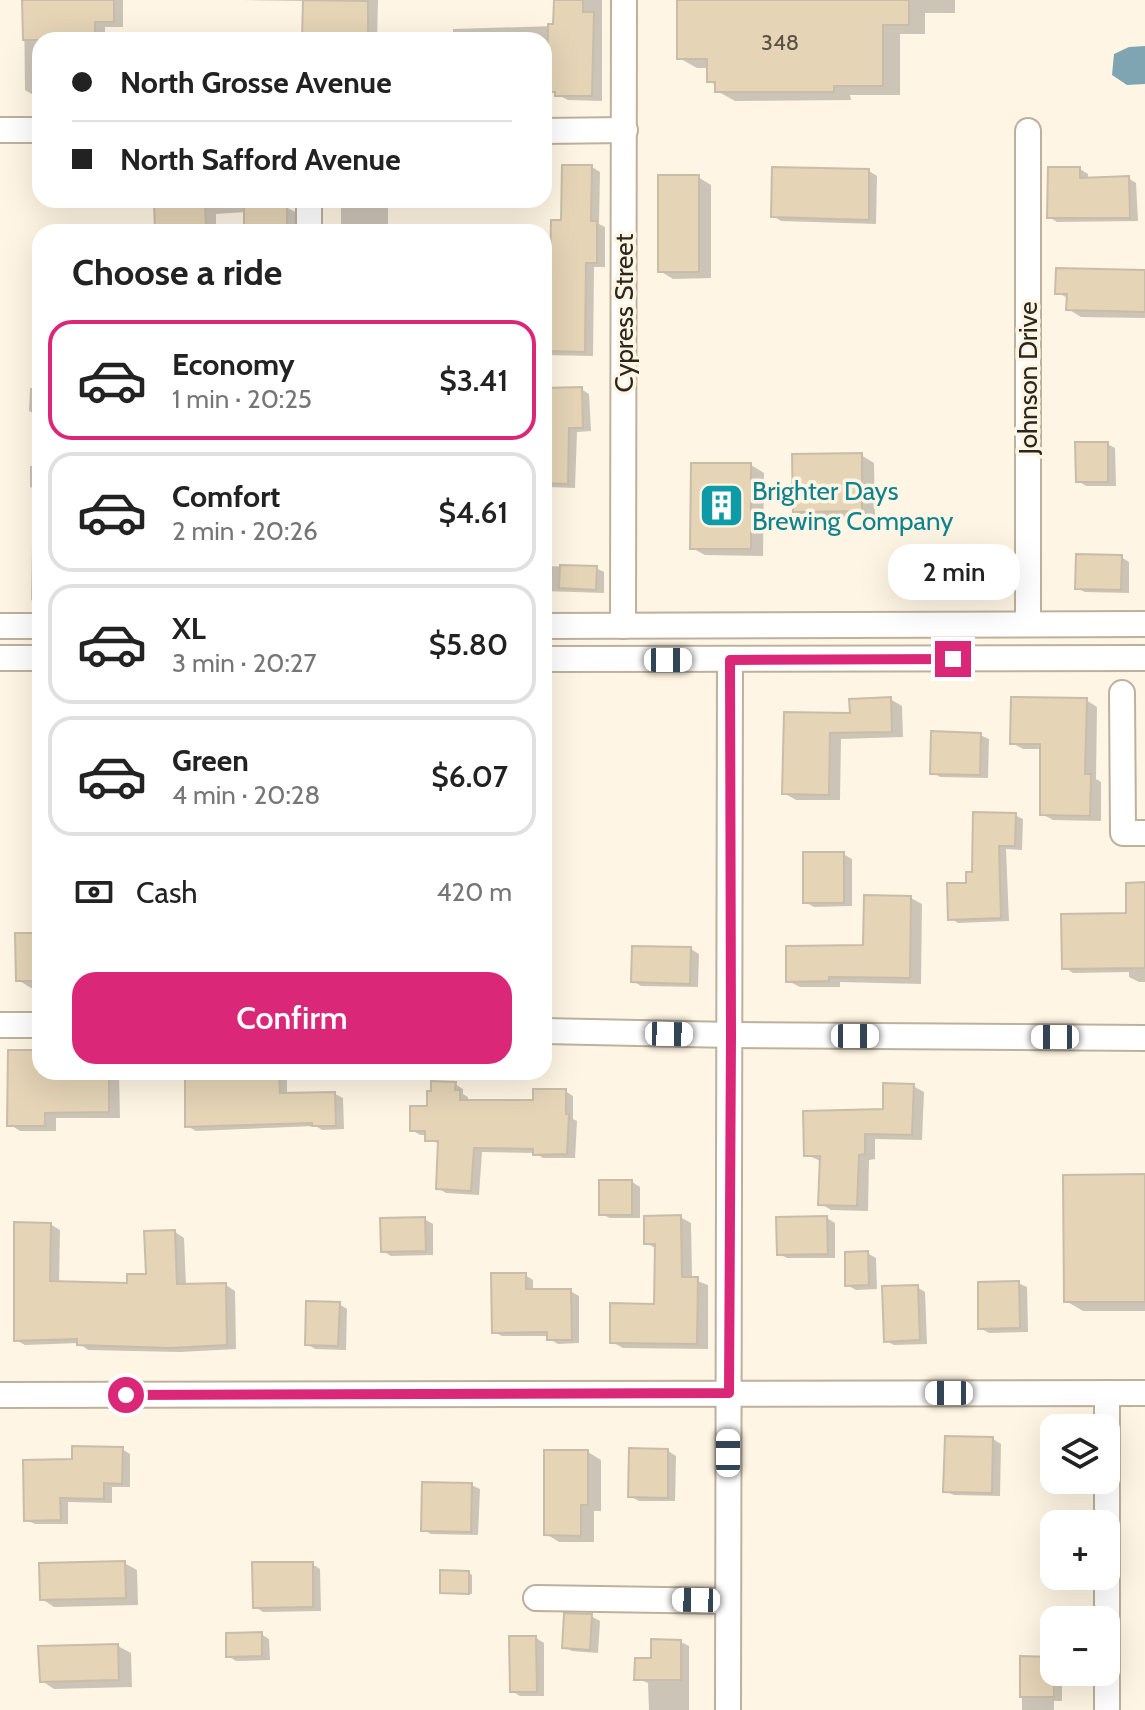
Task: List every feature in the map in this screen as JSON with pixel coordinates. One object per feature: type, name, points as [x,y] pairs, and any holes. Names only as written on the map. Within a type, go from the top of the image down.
[{"type":"street","name":"Cypress Street","points":[[623,626],[624,0]]},
{"type":"street","points":[[0,130],[32,130]]},
{"type":"street","points":[[552,131],[625,130]]},
{"type":"street","name":"Johnson Drive","points":[[1028,131],[1028,624]]},
{"type":"street","points":[[552,626],[1145,624]]},
{"type":"street","points":[[0,626],[32,626]]},
{"type":"street","points":[[0,658],[32,658]]},
{"type":"street","points":[[552,659],[1145,658]]},
{"type":"street","points":[[728,1710],[730,660]]},
{"type":"street","points":[[1122,693],[1123,833],[1145,833]]},
{"type":"street","points":[[0,1025],[32,1025]]},
{"type":"street","points":[[552,1031],[1145,1038]]},
{"type":"street","points":[[1107,1393],[1107,1710]]},
{"type":"street","points":[[0,1395],[1145,1393]]},
{"type":"street","points":[[536,1598],[727,1601]]},
{"type":"water","points":[[1145,46],[1145,84],[1127,85],[1112,75],[1114,54],[1129,47]]},
{"type":"building","points":[[22,0],[114,0],[114,22],[95,22],[95,32],[32,32],[32,40],[23,40]]},
{"type":"building","points":[[303,0],[368,1],[368,32],[302,32]]},
{"type":"building","points":[[554,0],[583,0],[583,12],[594,12],[592,96],[555,96],[552,92],[552,32],[548,32],[548,24],[553,24]]},
{"type":"building","points":[[677,0],[909,0],[909,25],[883,25],[883,86],[834,86],[834,92],[715,92],[715,82],[707,82],[707,59],[677,59]]},
{"type":"building","points":[[562,165],[592,165],[591,221],[597,221],[597,263],[586,263],[585,352],[552,351],[551,220],[561,220]]},
{"type":"building","points":[[772,167],[869,169],[869,220],[771,217]]},
{"type":"building","points":[[1048,167],[1080,167],[1080,178],[1129,176],[1130,218],[1047,218]]},
{"type":"building","points":[[658,175],[699,175],[699,272],[658,272]]},
{"type":"building","points":[[154,208],[205,208],[206,224],[155,224]]},
{"type":"building","points":[[244,208],[287,208],[287,224],[244,224]]},
{"type":"building","points":[[1056,268],[1145,270],[1145,312],[1066,310],[1067,294],[1055,294]]},
{"type":"building","points":[[582,387],[583,428],[569,428],[568,484],[552,483],[552,388]]},
{"type":"building","points":[[1075,442],[1108,442],[1108,482],[1076,482]]},
{"type":"building","points":[[862,453],[862,511],[793,512],[792,454]]},
{"type":"building","name":"Brighter Days Brewing Company","points":[[691,463],[751,463],[751,549],[690,549]]},
{"type":"building","points":[[1076,554],[1122,555],[1121,590],[1075,589]]},
{"type":"building","points":[[560,565],[597,566],[596,590],[559,588]]},
{"type":"building","points":[[891,697],[892,732],[830,733],[829,795],[782,794],[784,712],[850,713],[849,699]]},
{"type":"building","points":[[1011,697],[1087,698],[1085,774],[1091,774],[1090,816],[1040,815],[1040,744],[1010,744]]},
{"type":"building","points":[[931,731],[981,733],[980,775],[930,774]]},
{"type":"building","points":[[973,812],[1016,813],[1015,846],[999,846],[1001,918],[948,920],[947,883],[966,883],[966,872],[972,872]]},
{"type":"building","points":[[803,852],[844,852],[844,903],[803,903]]},
{"type":"building","points":[[1145,882],[1145,968],[1062,969],[1061,914],[1126,913],[1126,883]]},
{"type":"building","points":[[864,895],[911,896],[910,978],[829,977],[829,981],[786,982],[786,946],[863,945]]},
{"type":"building","points":[[15,933],[32,933],[32,981],[16,981]]},
{"type":"building","points":[[632,946],[691,947],[690,984],[631,982]]},
{"type":"building","points":[[8,1050],[32,1050],[32,1080],[109,1080],[109,1112],[45,1113],[45,1126],[7,1126]]},
{"type":"building","points":[[185,1080],[279,1080],[280,1093],[335,1092],[336,1126],[312,1126],[312,1123],[185,1127]]},
{"type":"building","points":[[431,1081],[456,1082],[455,1090],[460,1090],[460,1100],[533,1100],[533,1089],[566,1089],[566,1114],[569,1114],[567,1154],[533,1155],[533,1149],[474,1148],[471,1191],[436,1189],[438,1141],[425,1141],[425,1131],[410,1131],[410,1106],[427,1106]]},
{"type":"building","points":[[883,1083],[914,1084],[912,1135],[865,1134],[865,1154],[859,1155],[857,1206],[818,1205],[820,1156],[804,1156],[803,1111],[883,1109]]},
{"type":"building","points":[[1145,1174],[1145,1302],[1064,1302],[1063,1175]]},
{"type":"building","points":[[599,1180],[632,1180],[632,1215],[599,1215]]},
{"type":"building","points":[[681,1215],[682,1277],[698,1277],[697,1344],[610,1343],[610,1303],[654,1304],[655,1244],[644,1244],[644,1216]]},
{"type":"building","points":[[827,1216],[828,1254],[777,1255],[776,1217]]},
{"type":"building","points":[[425,1217],[426,1251],[381,1252],[380,1218]]},
{"type":"building","points":[[14,1222],[51,1223],[50,1281],[127,1283],[127,1274],[146,1274],[144,1231],[175,1230],[177,1284],[226,1283],[227,1345],[170,1348],[77,1345],[77,1339],[14,1341]]},
{"type":"building","points":[[868,1251],[869,1285],[845,1286],[845,1252]]},
{"type":"building","points":[[491,1273],[526,1273],[526,1289],[571,1289],[572,1340],[547,1340],[547,1332],[492,1333]]},
{"type":"building","points":[[1019,1281],[1020,1328],[978,1329],[978,1282]]},
{"type":"building","points":[[918,1285],[920,1340],[884,1342],[882,1286]]},
{"type":"building","points":[[306,1301],[340,1302],[338,1346],[305,1345]]},
{"type":"building","points":[[945,1436],[993,1437],[992,1493],[943,1492]]},
{"type":"building","points":[[72,1446],[123,1447],[122,1484],[104,1483],[104,1499],[60,1498],[61,1520],[24,1521],[23,1460],[72,1459]]},
{"type":"building","points":[[629,1448],[668,1449],[668,1498],[628,1497]]},
{"type":"building","points":[[544,1450],[588,1450],[588,1505],[581,1505],[581,1536],[544,1535]]},
{"type":"building","points":[[422,1482],[472,1483],[471,1532],[421,1531]]},
{"type":"building","points":[[125,1561],[126,1598],[40,1600],[39,1563]]},
{"type":"building","points":[[252,1562],[313,1562],[313,1607],[253,1608]]},
{"type":"building","points":[[440,1570],[469,1571],[469,1594],[440,1593]]},
{"type":"building","points":[[564,1613],[592,1614],[590,1650],[562,1648]]},
{"type":"building","points":[[262,1632],[262,1656],[226,1657],[226,1633]]},
{"type":"building","points":[[509,1636],[536,1636],[537,1692],[510,1692]]},
{"type":"building","points":[[651,1639],[681,1640],[681,1680],[634,1680],[635,1658],[651,1658]]},
{"type":"building","points":[[118,1644],[119,1680],[40,1682],[38,1646]]},
{"type":"building","points":[[1020,1656],[1040,1657],[1040,1686],[1054,1686],[1054,1697],[1020,1697]]},
{"type":"place","name":"Brighter Days Brewing Company","points":[[721,506]]},
{"type":"route","points":[[126,1395],[729,1393],[730,660],[953,659]]}]
